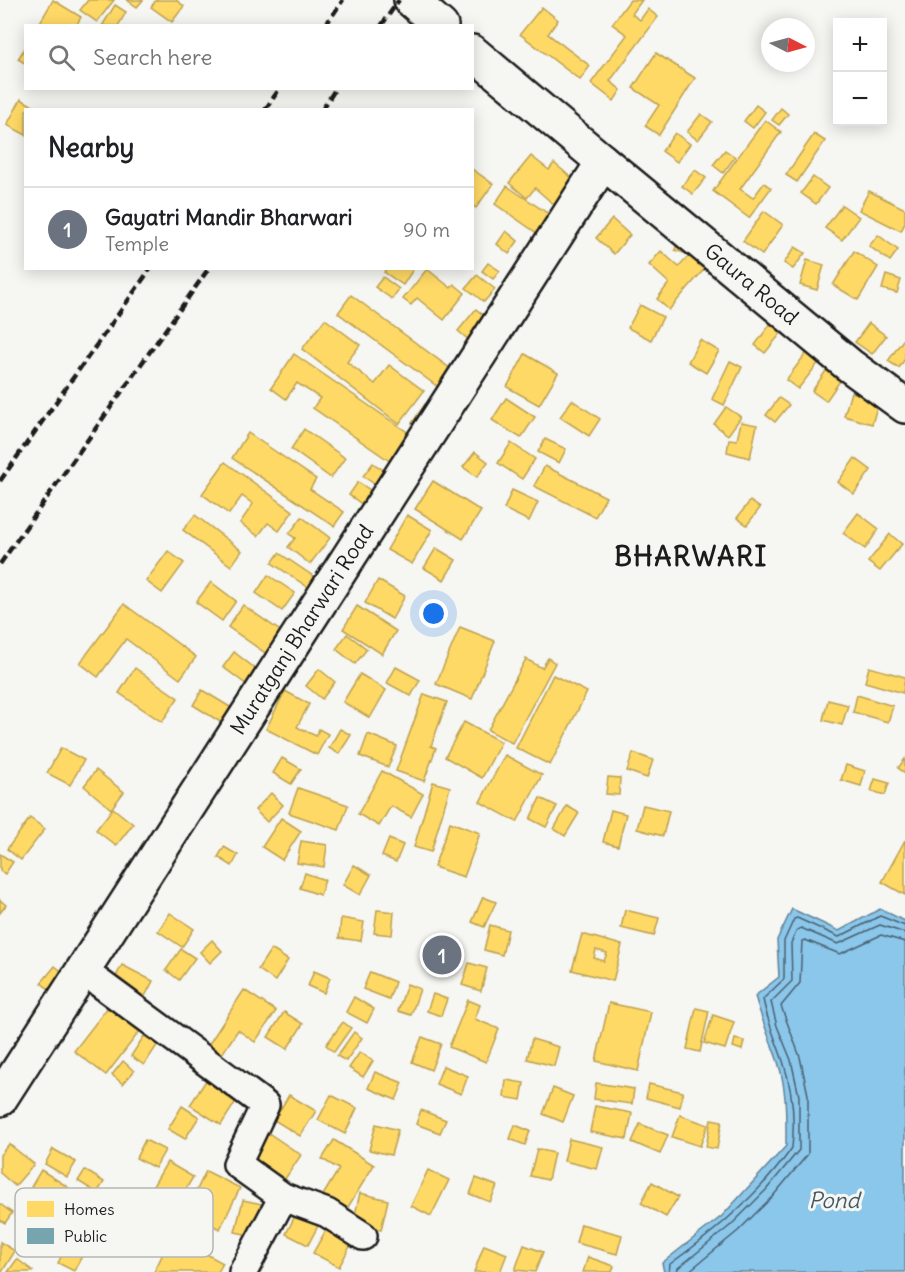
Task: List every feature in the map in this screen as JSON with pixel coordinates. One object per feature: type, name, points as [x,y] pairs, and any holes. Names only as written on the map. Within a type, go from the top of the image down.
[{"type":"main road","points":[[411,0],[439,24]]},
{"type":"main road","name":"Gaura Road","points":[[474,54],[840,357],[905,406]]},
{"type":"main road","name":"Muratganj Bharwari Road","points":[[0,1099],[600,167],[601,160]]},
{"type":"street","points":[[82,970],[265,1105],[237,1164],[283,1197],[327,1213],[363,1236]]},
{"type":"street","points":[[243,1272],[283,1197]]},
{"type":"water","name":"Pond","points":[[792,909],[839,931],[880,909],[905,921],[905,1272],[664,1272],[662,1263],[722,1216],[786,1146],[785,1104],[781,1072],[755,996],[779,977],[777,940]]},
{"type":"building: Homes","points":[[53,0],[81,17],[77,24],[39,24]]},
{"type":"building: Homes","points":[[88,0],[114,0],[97,22],[80,10]]},
{"type":"building: Homes","points":[[127,0],[143,0],[137,7]]},
{"type":"building: Homes","points":[[156,0],[176,0],[184,6],[172,22],[151,7]]},
{"type":"building: Homes","points":[[630,0],[642,0],[632,14],[640,20],[648,9],[658,17],[610,81],[621,90],[614,101],[591,83],[627,35],[612,24]]},
{"type":"building: Homes","points":[[115,5],[126,12],[119,24],[103,24]]},
{"type":"building: Homes","points":[[542,7],[558,20],[548,34],[590,66],[580,80],[520,34]]},
{"type":"building: Homes","points":[[24,49],[24,63],[18,59]]},
{"type":"building: Homes","points":[[656,53],[695,78],[659,135],[645,126],[659,105],[633,88]]},
{"type":"building: Homes","points":[[21,99],[37,108],[24,108],[24,134],[7,125]]},
{"type":"building: Homes","points":[[756,105],[765,112],[753,128],[744,121]]},
{"type":"building: Homes","points":[[781,108],[788,114],[779,125],[772,120]]},
{"type":"building: Homes","points":[[701,114],[712,122],[698,140],[687,132]]},
{"type":"building: Homes","points":[[765,120],[781,132],[740,189],[753,198],[764,183],[771,188],[749,218],[713,191]]},
{"type":"building: Homes","points":[[675,133],[690,144],[677,162],[662,151]]},
{"type":"building: Homes","points":[[814,134],[825,141],[797,182],[786,175]]},
{"type":"building: Homes","points":[[725,150],[735,157],[723,173],[713,165]]},
{"type":"building: Homes","points":[[531,156],[549,170],[554,163],[579,184],[559,209],[535,188],[527,198],[509,183]]},
{"type":"building: Homes","points":[[474,170],[493,184],[476,208],[474,206]]},
{"type":"building: Homes","points":[[695,170],[706,178],[693,194],[682,186]]},
{"type":"building: Homes","points":[[813,177],[828,188],[816,204],[801,193]]},
{"type":"building: Homes","points":[[507,186],[553,217],[541,236],[495,204]]},
{"type":"building: Homes","points":[[869,191],[905,209],[905,223],[901,231],[859,210]]},
{"type":"building: Homes","points":[[842,205],[859,217],[842,240],[825,228]]},
{"type":"building: Homes","points":[[764,211],[783,225],[762,255],[743,241]]},
{"type":"building: Homes","points":[[612,219],[630,235],[614,254],[596,238]]},
{"type":"building: Homes","points":[[506,231],[518,241],[509,254],[497,244]]},
{"type":"building: Homes","points":[[878,235],[898,250],[890,261],[869,246]]},
{"type":"building: Homes","points":[[704,238],[719,252],[669,310],[657,299],[669,283],[649,265],[661,251],[679,267]]},
{"type":"building: Homes","points":[[678,240],[690,244],[687,254],[675,250]]},
{"type":"building: Homes","points":[[795,247],[805,253],[793,269],[784,263]]},
{"type":"building: Homes","points":[[854,251],[878,267],[858,300],[833,285]]},
{"type":"building: Homes","points":[[807,260],[824,265],[817,290],[800,285]]},
{"type":"building: Homes","points":[[488,263],[500,271],[493,279],[482,271]]},
{"type":"building: Homes","points":[[386,270],[413,270],[403,285],[384,272]]},
{"type":"building: Homes","points":[[426,270],[451,288],[454,284],[465,293],[444,320],[417,298],[411,305],[403,299]]},
{"type":"building: Homes","points":[[477,275],[495,289],[484,302],[466,288]]},
{"type":"building: Homes","points":[[886,275],[901,280],[897,293],[882,289]]},
{"type":"building: Homes","points":[[383,277],[399,289],[392,299],[375,287]]},
{"type":"building: Homes","points":[[351,295],[455,372],[442,390],[338,313]]},
{"type":"building: Homes","points":[[640,305],[663,317],[651,340],[628,328]]},
{"type":"building: Homes","points":[[476,309],[495,325],[477,347],[458,331]]},
{"type":"building: Homes","points":[[325,319],[360,345],[347,362],[375,384],[389,365],[424,391],[399,424],[302,349]]},
{"type":"building: Homes","points":[[774,319],[786,327],[765,353],[755,345]]},
{"type":"building: Homes","points":[[869,323],[886,336],[872,354],[855,342]]},
{"type":"building: Homes","points":[[905,337],[905,359],[899,368],[888,361]]},
{"type":"building: Homes","points":[[700,340],[719,351],[706,373],[688,362]]},
{"type":"building: Homes","points":[[810,348],[823,357],[798,389],[786,380]]},
{"type":"building: Homes","points":[[294,354],[413,436],[394,464],[313,408],[320,398],[297,383],[286,399],[271,388]]},
{"type":"building: Homes","points":[[525,354],[558,373],[539,405],[507,387]]},
{"type":"building: Homes","points":[[730,361],[742,367],[724,405],[712,399]]},
{"type":"building: Homes","points":[[828,368],[842,378],[826,401],[812,391]]},
{"type":"building: Homes","points":[[851,392],[879,400],[872,424],[844,416]]},
{"type":"building: Homes","points":[[506,398],[535,417],[521,438],[492,420]]},
{"type":"building: Homes","points":[[779,398],[789,405],[775,422],[766,415]]},
{"type":"building: Homes","points":[[572,400],[600,419],[589,436],[560,417]]},
{"type":"building: Homes","points":[[425,404],[436,411],[423,430],[412,423]]},
{"type":"building: Homes","points":[[726,407],[741,417],[728,435],[714,424]]},
{"type":"building: Homes","points":[[741,422],[757,425],[750,458],[727,452],[729,439],[737,440]]},
{"type":"building: Homes","points":[[304,429],[345,458],[331,478],[291,449]]},
{"type":"building: Homes","points":[[248,433],[316,479],[310,489],[344,512],[334,526],[232,458]]},
{"type":"building: Homes","points":[[545,439],[566,449],[559,463],[538,452]]},
{"type":"building: Homes","points":[[511,443],[535,459],[522,479],[498,463]]},
{"type":"building: Homes","points":[[475,452],[488,462],[477,477],[463,467]]},
{"type":"building: Homes","points":[[855,458],[871,470],[854,494],[838,482]]},
{"type":"building: Homes","points":[[225,462],[293,511],[279,531],[268,523],[258,536],[240,523],[253,504],[242,496],[229,514],[202,494]]},
{"type":"building: Homes","points":[[373,463],[389,474],[379,487],[363,476]]},
{"type":"building: Homes","points":[[545,466],[606,497],[595,517],[534,486]]},
{"type":"building: Homes","points":[[433,481],[481,511],[463,539],[415,509]]},
{"type":"building: Homes","points":[[358,482],[376,494],[366,507],[349,495]]},
{"type":"building: Homes","points":[[512,490],[538,502],[529,521],[504,509]]},
{"type":"building: Homes","points":[[750,501],[760,508],[747,525],[737,518]]},
{"type":"building: Homes","points":[[858,513],[879,529],[865,549],[843,533]]},
{"type":"building: Homes","points":[[195,515],[242,551],[231,566],[183,530]]},
{"type":"building: Homes","points":[[407,515],[432,530],[412,564],[387,550]]},
{"type":"building: Homes","points":[[302,517],[330,538],[310,564],[288,547],[295,538],[289,534]]},
{"type":"building: Homes","points":[[890,534],[902,544],[880,571],[868,562]]},
{"type":"building: Homes","points":[[436,548],[456,560],[444,580],[424,568]]},
{"type":"building: Homes","points":[[168,551],[184,563],[162,593],[146,581]]},
{"type":"building: Homes","points":[[279,553],[316,578],[309,588],[272,563]]},
{"type":"building: Homes","points":[[268,575],[295,593],[282,611],[256,593]]},
{"type":"building: Homes","points":[[378,580],[405,596],[392,619],[365,603]]},
{"type":"building: Homes","points":[[211,582],[236,601],[222,621],[196,602]]},
{"type":"building: Homes","points":[[124,604],[196,657],[180,679],[126,639],[98,677],[80,663]]},
{"type":"building: Homes","points":[[243,605],[286,635],[271,657],[228,627]]},
{"type":"building: Homes","points":[[357,606],[396,631],[382,654],[343,629]]},
{"type":"building: Homes","points":[[460,627],[495,641],[472,699],[436,684]]},
{"type":"building: Homes","points":[[347,634],[367,649],[355,664],[336,649]]},
{"type":"building: Homes","points":[[234,652],[257,670],[247,685],[223,667]]},
{"type":"building: Homes","points":[[548,658],[555,663],[512,743],[488,730],[526,659],[542,668]]},
{"type":"building: Homes","points":[[396,667],[420,680],[411,696],[387,683]]},
{"type":"building: Homes","points":[[869,667],[905,677],[903,693],[865,682]]},
{"type":"building: Homes","points":[[135,668],[178,698],[162,722],[119,693]]},
{"type":"building: Homes","points":[[319,669],[335,682],[322,699],[306,686]]},
{"type":"building: Homes","points":[[360,674],[386,690],[370,718],[343,702]]},
{"type":"building: Homes","points":[[553,675],[587,692],[550,765],[516,748]]},
{"type":"building: Homes","points":[[202,690],[235,710],[225,725],[193,705]]},
{"type":"building: Homes","points":[[285,691],[309,704],[297,727],[316,736],[319,729],[328,734],[317,755],[266,729]]},
{"type":"building: Homes","points":[[424,694],[447,702],[431,746],[436,748],[424,781],[396,771]]},
{"type":"building: Homes","points":[[857,695],[893,706],[888,722],[853,712]]},
{"type":"building: Homes","points":[[828,700],[848,705],[842,725],[823,720]]},
{"type":"building: Homes","points":[[464,722],[501,742],[482,778],[445,757]]},
{"type":"building: Homes","points":[[340,729],[351,735],[339,754],[329,748]]},
{"type":"building: Homes","points":[[368,734],[397,746],[388,767],[360,756]]},
{"type":"building: Homes","points":[[61,748],[84,760],[70,785],[47,773]]},
{"type":"building: Homes","points":[[633,753],[653,760],[647,778],[627,771]]},
{"type":"building: Homes","points":[[505,755],[542,775],[517,822],[480,802]]},
{"type":"building: Homes","points":[[282,758],[301,769],[291,784],[273,773]]},
{"type":"building: Homes","points":[[905,759],[905,773],[898,768]]},
{"type":"building: Homes","points":[[846,765],[865,771],[861,786],[841,780]]},
{"type":"building: Homes","points":[[96,770],[124,792],[111,809],[84,786]]},
{"type":"building: Homes","points":[[382,771],[423,794],[411,817],[391,806],[379,826],[358,814]]},
{"type":"building: Homes","points":[[608,777],[620,778],[619,795],[606,794]]},
{"type":"building: Homes","points":[[875,779],[889,783],[885,795],[871,791]]},
{"type":"building: Homes","points":[[433,782],[450,787],[431,852],[414,847]]},
{"type":"building: Homes","points":[[298,788],[348,805],[339,830],[289,813]]},
{"type":"building: Homes","points":[[271,793],[283,805],[267,822],[255,810]]},
{"type":"building: Homes","points":[[540,798],[557,806],[546,827],[530,819]]},
{"type":"building: Homes","points":[[643,805],[669,811],[663,836],[637,829]]},
{"type":"building: Homes","points":[[567,806],[579,813],[565,836],[554,829]]},
{"type":"building: Homes","points":[[113,808],[133,824],[116,846],[96,830]]},
{"type":"building: Homes","points":[[611,810],[626,814],[618,846],[603,842]]},
{"type":"building: Homes","points":[[30,818],[45,829],[21,860],[7,849]]},
{"type":"building: Homes","points":[[281,818],[301,831],[282,860],[262,847]]},
{"type":"building: Homes","points":[[450,822],[480,833],[464,877],[434,867]]},
{"type":"building: Homes","points":[[389,839],[403,845],[396,862],[382,856]]},
{"type":"building: Homes","points":[[905,840],[905,895],[882,882]]},
{"type":"building: Homes","points":[[301,841],[327,845],[324,867],[297,863]]},
{"type":"building: Homes","points":[[224,847],[238,855],[232,866],[218,857]]},
{"type":"building: Homes","points":[[0,854],[13,862],[5,874],[0,871]]},
{"type":"building: Homes","points":[[354,865],[371,875],[360,895],[343,885]]},
{"type":"building: Homes","points":[[305,873],[325,880],[320,895],[300,888]]},
{"type":"building: Homes","points":[[483,897],[496,902],[484,927],[472,922]]},
{"type":"building: Homes","points":[[0,900],[6,905],[0,913]]},
{"type":"building: Homes","points":[[377,910],[394,912],[392,935],[374,933]]},
{"type":"building: Homes","points":[[625,910],[659,918],[654,936],[621,928]]},
{"type":"building: Homes","points":[[170,913],[194,929],[182,947],[158,931]]},
{"type":"building: Homes","points":[[341,918],[364,922],[361,941],[339,938]]},
{"type":"building: Homes","points":[[490,925],[508,930],[502,955],[484,950]]},
{"type":"building: Homes","points":[[582,934],[622,945],[613,981],[572,970]],"holes":[[[596,950],[607,953],[604,961],[594,958]]]},
{"type":"building: Homes","points":[[212,940],[222,951],[210,963],[200,952]]},
{"type":"building: Homes","points":[[181,949],[195,958],[179,980],[166,970]]},
{"type":"building: Homes","points":[[271,949],[288,960],[275,981],[258,969]]},
{"type":"building: Homes","points":[[469,963],[487,968],[481,991],[462,985]]},
{"type":"building: Homes","points":[[122,965],[153,981],[135,1015],[104,999]]},
{"type":"building: Homes","points":[[55,966],[70,978],[57,995],[41,983]]},
{"type":"building: Homes","points":[[314,971],[330,978],[324,993],[308,986]]},
{"type":"building: Homes","points":[[370,972],[395,982],[389,999],[363,989]]},
{"type":"building: Homes","points":[[407,984],[420,989],[411,1015],[398,1011]]},
{"type":"building: Homes","points":[[244,990],[276,1011],[255,1042],[238,1030],[220,1057],[207,1047]]},
{"type":"building: Homes","points":[[433,994],[447,999],[441,1016],[427,1011]]},
{"type":"building: Homes","points":[[354,997],[374,1009],[367,1023],[346,1012]]},
{"type":"building: Homes","points":[[468,1000],[480,1005],[475,1019],[499,1029],[486,1062],[449,1047]]},
{"type":"building: Homes","points":[[609,1003],[651,1012],[638,1071],[596,1061]]},
{"type":"building: Homes","points":[[108,1007],[140,1031],[106,1075],[74,1051]]},
{"type":"building: Homes","points":[[696,1008],[709,1011],[700,1052],[687,1049]]},
{"type":"building: Homes","points":[[284,1012],[303,1024],[287,1049],[268,1037]]},
{"type":"building: Homes","points":[[713,1015],[734,1022],[725,1049],[704,1043]]},
{"type":"building: Homes","points":[[343,1022],[351,1028],[334,1052],[326,1045]]},
{"type":"building: Homes","points":[[354,1032],[362,1038],[346,1061],[337,1056]]},
{"type":"building: Homes","points":[[144,1036],[158,1044],[144,1065],[131,1056]]},
{"type":"building: Homes","points":[[422,1037],[441,1044],[431,1070],[412,1062]]},
{"type":"building: Homes","points":[[532,1039],[559,1047],[554,1066],[527,1059]]},
{"type":"building: Homes","points":[[735,1039],[744,1041],[742,1050],[733,1047]]},
{"type":"building: Homes","points":[[360,1052],[373,1061],[363,1077],[349,1068]]},
{"type":"building: Homes","points":[[123,1061],[134,1071],[123,1084],[112,1075]]},
{"type":"building: Homes","points":[[443,1066],[468,1076],[461,1094],[436,1084]]},
{"type":"building: Homes","points":[[375,1072],[403,1083],[396,1100],[368,1088]]},
{"type":"building: Homes","points":[[211,1073],[242,1092],[221,1125],[190,1105]]},
{"type":"building: Homes","points":[[506,1080],[524,1083],[521,1100],[504,1097]]},
{"type":"building: Homes","points":[[596,1083],[634,1089],[632,1104],[594,1099]]},
{"type":"building: Homes","points":[[649,1084],[683,1092],[680,1107],[646,1098]]},
{"type":"building: Homes","points":[[553,1088],[573,1096],[563,1122],[543,1114]]},
{"type":"building: Homes","points":[[289,1095],[316,1111],[300,1136],[274,1120]]},
{"type":"building: Homes","points":[[331,1095],[357,1108],[345,1134],[318,1120]]},
{"type":"building: Homes","points":[[182,1106],[199,1117],[185,1139],[168,1129]]},
{"type":"building: Homes","points":[[595,1106],[632,1113],[627,1139],[590,1132]]},
{"type":"building: Homes","points":[[421,1110],[446,1120],[440,1133],[416,1124]]},
{"type":"building: Homes","points":[[680,1115],[708,1125],[700,1146],[672,1137]]},
{"type":"building: Homes","points":[[711,1119],[722,1121],[717,1149],[706,1147]]},
{"type":"building: Homes","points":[[376,1124],[398,1130],[391,1155],[369,1150]]},
{"type":"building: Homes","points":[[640,1124],[668,1135],[660,1154],[632,1142]]},
{"type":"building: Homes","points":[[515,1125],[530,1131],[525,1145],[510,1139]]},
{"type":"building: Homes","points":[[264,1130],[301,1155],[285,1179],[248,1154]]},
{"type":"building: Homes","points":[[569,1139],[603,1147],[597,1169],[564,1161]]},
{"type":"building: Homes","points":[[145,1140],[165,1150],[155,1168],[136,1158]]},
{"type":"building: Homes","points":[[334,1140],[374,1165],[340,1220],[317,1205],[339,1169],[322,1159]]},
{"type":"building: Homes","points":[[9,1144],[34,1164],[15,1186],[0,1173],[0,1155]]},
{"type":"building: Homes","points":[[53,1149],[76,1162],[67,1177],[45,1164]]},
{"type":"building: Homes","points":[[537,1149],[554,1153],[548,1180],[530,1176]]},
{"type":"building: Homes","points":[[167,1162],[193,1177],[187,1188],[153,1186]]},
{"type":"building: Homes","points":[[41,1170],[68,1187],[33,1188],[31,1187]]},
{"type":"building: Homes","points":[[85,1170],[104,1182],[100,1188],[89,1188],[78,1181]]},
{"type":"building: Homes","points":[[428,1170],[449,1180],[431,1216],[411,1206]]},
{"type":"building: Homes","points":[[206,1171],[240,1188],[220,1229],[213,1226],[213,1188],[198,1188]]},
{"type":"building: Homes","points":[[476,1178],[497,1186],[490,1202],[470,1194]]},
{"type":"building: Homes","points":[[652,1182],[678,1197],[666,1217],[641,1203]]},
{"type":"building: Homes","points":[[360,1193],[388,1200],[381,1230],[353,1223]]},
{"type":"building: Homes","points":[[243,1200],[262,1204],[254,1236],[235,1232]]},
{"type":"building: Homes","points":[[0,1204],[12,1213],[5,1223],[0,1220]]},
{"type":"building: Homes","points":[[299,1208],[321,1220],[308,1245],[286,1234]]},
{"type":"building: Homes","points":[[330,1223],[355,1237],[339,1267],[313,1253]]},
{"type":"building: Homes","points":[[581,1224],[622,1235],[617,1254],[576,1243]]},
{"type":"building: Homes","points":[[0,1242],[15,1251],[2,1272],[0,1272]]},
{"type":"building: Homes","points":[[484,1245],[507,1254],[500,1272],[474,1272]]},
{"type":"building: Homes","points":[[524,1245],[543,1252],[535,1272],[515,1270]]},
{"type":"building: Homes","points":[[61,1257],[81,1257],[74,1271],[58,1263]]},
{"type":"building: Homes","points":[[161,1257],[212,1257],[223,1263],[218,1272],[154,1272]]},
{"type":"building: Homes","points":[[588,1257],[614,1266],[612,1272],[583,1272]]},
{"type":"building: Homes","points":[[17,1259],[33,1271],[8,1272]]},
{"type":"building: Public","points":[[437,943],[458,949],[451,974],[430,967]]},
{"type":"railway","points":[[326,24],[343,0]]},
{"type":"railway","points":[[382,24],[399,0]]},
{"type":"railway","points":[[266,108],[279,90]]},
{"type":"railway","points":[[323,108],[335,90]]},
{"type":"railway","points":[[0,481],[150,270]]},
{"type":"railway","points":[[0,564],[208,270]]},
{"type":"place","name":"Gayatri Mandir Bharwari","points":[[442,955]]},
{"type":"district","name":"BHARWARI","points":[[691,557]]}]
